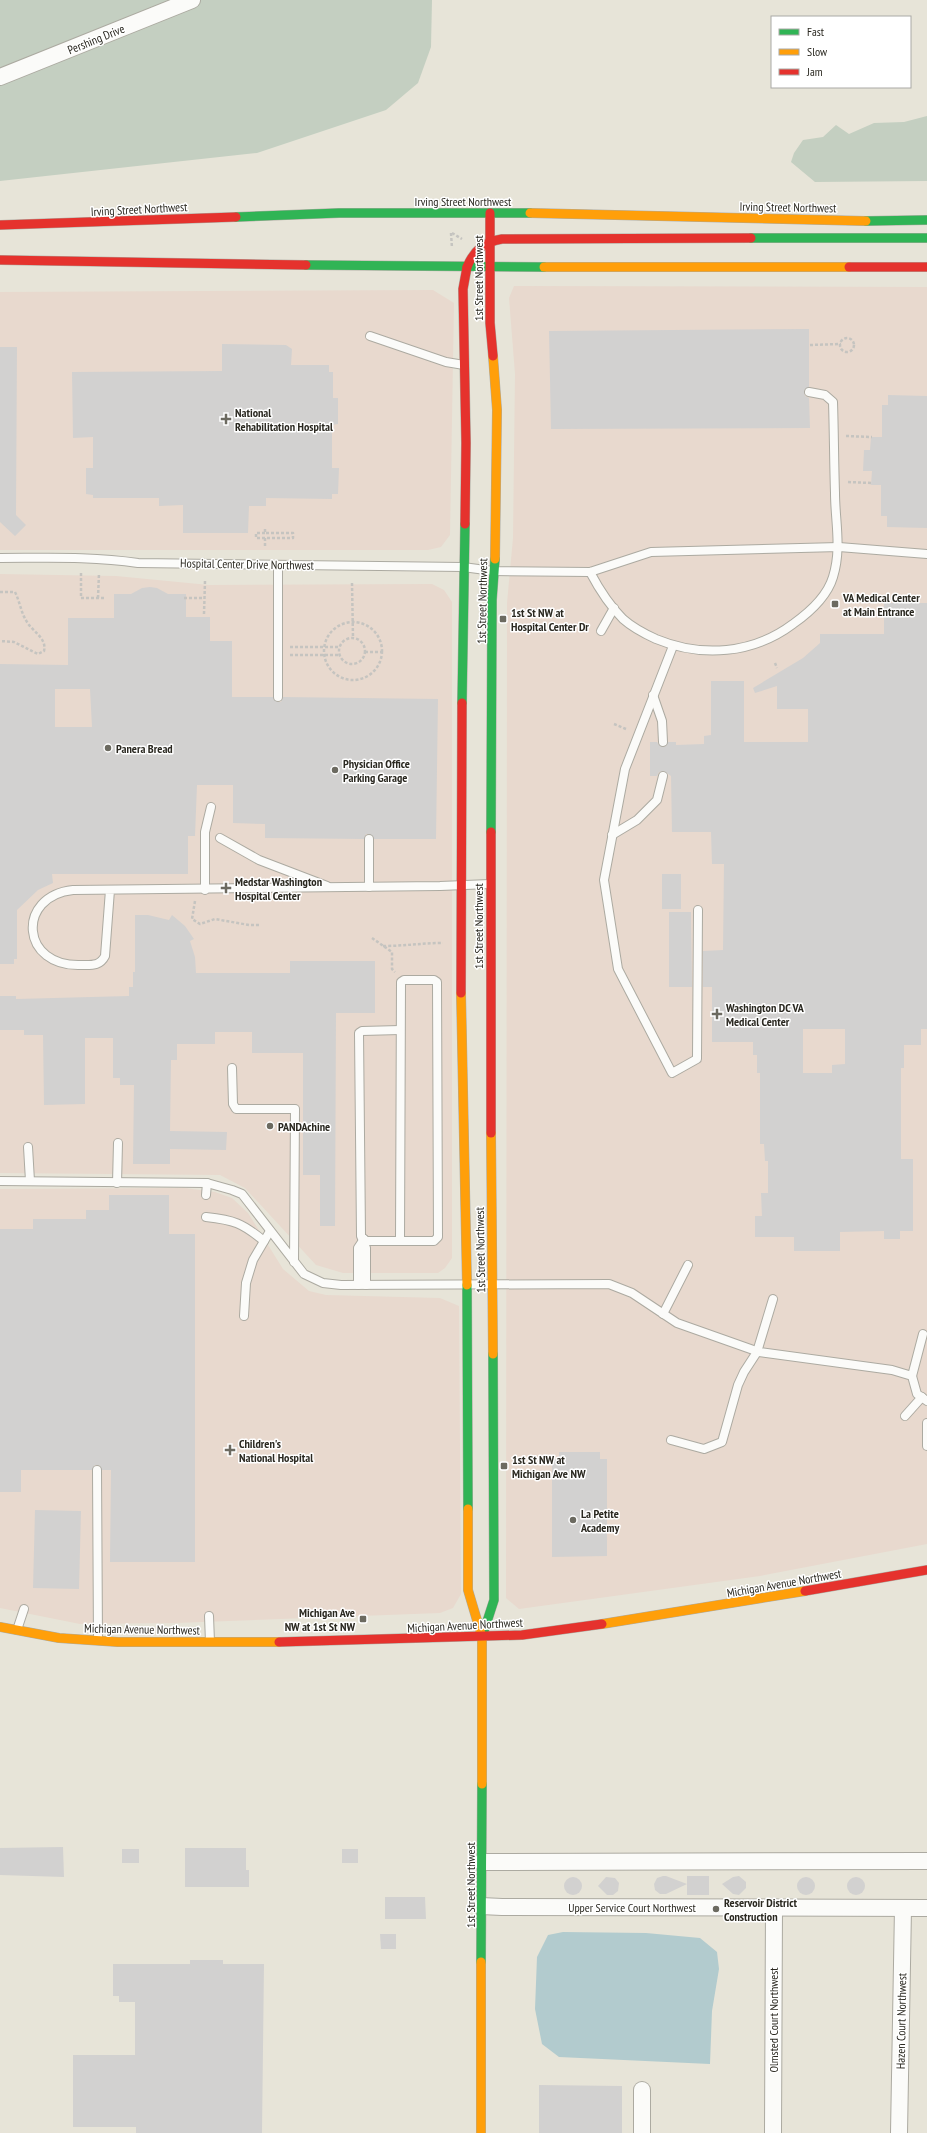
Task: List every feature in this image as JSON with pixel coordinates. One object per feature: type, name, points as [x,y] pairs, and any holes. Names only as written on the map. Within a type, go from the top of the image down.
[{"type":"street","name":"Pershing Drive","points":[[0,77],[192,0]]},
{"type":"street","name":"Irving Street Northwest","points":[[0,225],[94,223],[279,215],[490,213],[927,220]]},
{"type":"street","name":"1st Street Northwest","points":[[482,1637],[494,1600],[490,884],[493,571],[496,539],[497,410],[490,323],[490,213]]},
{"type":"street","points":[[490,240],[508,238],[927,238]]},
{"type":"street","name":"1st Street Northwest","points":[[481,2133],[482,1637],[468,1590],[466,1285],[461,1001],[463,567],[466,442],[463,289],[467,268],[477,247],[490,240]]},
{"type":"street","points":[[0,260],[467,268],[927,268]]},
{"type":"street","name":"Michigan Avenue Northwest","points":[[0,1627],[59,1638],[98,1641],[325,1642],[522,1635],[649,1618],[927,1570]]},
{"type":"street","points":[[482,1862],[927,1862]]},
{"type":"street","name":"Upper Service Court Northwest","points":[[481,1906],[927,1908]]},
{"type":"street","name":"Olmsted Court Northwest","points":[[773,2133],[774,1907]]},
{"type":"street","name":"Hazen Court Northwest","points":[[900,2133],[902,1908]]},
{"type":"street","points":[[642,2090],[642,2133]]},
{"type":"lane","points":[[370,336],[446,362],[465,365]]},
{"type":"lane","points":[[590,572],[603,595],[624,620],[646,634],[673,646],[710,652],[750,647],[778,636],[814,608],[833,578],[839,547],[835,494],[833,402],[825,395],[809,392]]},
{"type":"lane","name":"Hospital Center Drive Northwest","points":[[0,558],[74,557],[104,558],[138,563],[463,567],[493,571],[590,572],[651,552],[839,547],[927,554]]},
{"type":"lane","points":[[278,565],[278,697]]},
{"type":"lane","points":[[600,631],[614,608]]},
{"type":"lane","points":[[673,646],[625,769],[604,880],[618,969],[672,1073],[697,1059],[698,910]]},
{"type":"lane","points":[[653,696],[662,721],[663,742]]},
{"type":"lane","points":[[612,835],[638,820],[652,806],[657,800],[663,776]]},
{"type":"lane","points":[[205,890],[205,832],[211,807]]},
{"type":"lane","points":[[220,838],[258,860],[332,888]]},
{"type":"lane","points":[[369,839],[369,887]]},
{"type":"lane","points":[[110,890],[105,956],[102,962],[95,965],[71,966],[58,964],[47,957],[39,948],[34,938],[33,926],[35,914],[41,904],[50,896],[61,891],[110,890],[205,890],[332,888],[490,884]]},
{"type":"lane","points":[[400,1030],[362,1031],[359,1033],[361,1236],[366,1241],[400,1241],[434,1241],[438,1237],[437,982],[434,980],[402,980],[400,1030],[400,1241]]},
{"type":"lane","points":[[232,1068],[234,1104],[236,1108],[295,1109],[294,1262]]},
{"type":"lane","points":[[117,1183],[118,1143]]},
{"type":"lane","points":[[28,1147],[30,1181]]},
{"type":"lane","points":[[0,1181],[207,1183],[242,1194],[304,1274],[323,1283],[362,1285],[609,1284],[632,1293],[677,1324],[758,1352],[892,1370],[912,1376]]},
{"type":"lane","points":[[206,1196],[207,1183]]},
{"type":"lane","points":[[206,1217],[227,1219],[245,1225],[264,1241]]},
{"type":"lane","points":[[244,1316],[246,1283],[253,1260],[270,1231]]},
{"type":"lane","points":[[362,1285],[358,1248],[364,1239]]},
{"type":"lane","points":[[663,1314],[688,1265]]},
{"type":"lane","points":[[671,1440],[704,1449],[722,1442],[738,1385],[744,1372],[758,1352],[773,1299]]},
{"type":"lane","points":[[905,1416],[925,1399],[918,1394],[912,1376],[923,1334]]},
{"type":"lane","points":[[927,1423],[927,1446]]},
{"type":"lane","points":[[97,1470],[98,1641]]},
{"type":"lane","points":[[17,1631],[24,1609]]},
{"type":"lane","points":[[209,1616],[210,1642]]},
{"type":"path","points":[[451,233],[452,250]]},
{"type":"path","points":[[810,345],[840,344],[843,340],[849,339],[854,343],[854,347],[847,352],[841,349],[840,344]]},
{"type":"path","points":[[845,436],[872,437]]},
{"type":"path","points":[[848,482],[871,483]]},
{"type":"path","points":[[265,531],[293,533],[293,538],[265,538],[256,538],[256,533],[265,531]]},
{"type":"path","points":[[265,538],[265,546]]},
{"type":"path","points":[[81,572],[80,598],[104,598]]},
{"type":"path","points":[[98,598],[99,572]]},
{"type":"path","points":[[204,614],[205,581]]},
{"type":"path","points":[[352,583],[353,638]]},
{"type":"path","points":[[0,592],[15,592],[26,621],[40,637],[45,646],[44,651],[38,654],[14,642],[0,641]]},
{"type":"path","points":[[184,598],[204,598]]},
{"type":"path","points":[[353,622],[366,625],[374,631],[379,639],[381,652],[378,666],[372,673],[354,680],[344,679],[336,675],[329,668],[324,655],[326,640],[331,631],[339,625],[353,622]]},
{"type":"path","points":[[353,638],[360,641],[365,652],[362,659],[355,664],[347,663],[340,655],[340,647],[344,641],[353,638]]},
{"type":"path","points":[[287,647],[340,647]]},
{"type":"path","points":[[365,652],[381,652]]},
{"type":"path","points":[[287,655],[340,655]]},
{"type":"path","points":[[775,662],[778,668]]},
{"type":"path","points":[[614,724],[626,729]]},
{"type":"path","points":[[195,899],[192,919],[200,924],[215,919],[249,925],[260,925]]},
{"type":"path","points":[[372,938],[392,952],[392,969],[402,980]]},
{"type":"path","points":[[383,946],[412,946],[417,942],[450,943]]},
{"type":"shaded area","name":"Washington DC VA Medical Center","points":[[514,286],[927,287],[927,1544],[760,1576],[519,1609],[506,1598],[507,603],[513,538],[515,374],[509,298]]},
{"type":"shaded area","name":"National Rehabilitation Hospital","points":[[433,290],[454,303],[450,535],[441,547],[428,550],[0,550],[0,292]]},
{"type":"shaded area","name":"Medstar Washington Hospital Center","points":[[0,574],[116,576],[209,585],[432,584],[444,590],[452,602],[452,1258],[445,1268],[438,1273],[343,1273],[316,1265],[245,1188],[220,1175],[0,1173]]},
{"type":"shaded area","name":"Children's National Hospital","points":[[185,1188],[215,1192],[232,1198],[248,1213],[283,1269],[309,1291],[326,1295],[440,1298],[459,1306],[461,1594],[453,1608],[440,1613],[175,1623],[80,1624],[0,1608],[0,1189]]},
{"type":"green space","points":[[0,0],[432,0],[431,47],[418,83],[386,110],[257,153],[0,181]]},
{"type":"green space","points":[[927,116],[927,181],[815,182],[791,162],[794,153],[803,140],[823,137],[836,125],[849,134],[874,123],[904,122]]},
{"type":"water","points":[[563,1932],[646,1933],[700,1938],[717,1952],[719,1969],[712,2011],[710,2064],[559,2057],[542,2044],[535,2009],[537,1957],[548,1935]]},
{"type":"building","points":[[809,329],[809,387],[804,391],[805,396],[809,398],[810,428],[551,429],[549,331]]},
{"type":"building","points":[[222,344],[286,345],[292,349],[291,365],[329,365],[329,372],[333,372],[333,398],[338,398],[338,424],[332,425],[332,468],[339,468],[338,494],[332,494],[332,499],[266,498],[266,506],[249,506],[248,533],[183,533],[183,505],[159,506],[159,498],[93,498],[93,495],[86,494],[86,468],[93,468],[93,437],[73,438],[72,372],[222,371]]},
{"type":"building","points":[[0,347],[17,347],[16,515],[26,525],[15,536],[0,522]]},
{"type":"building","points":[[888,395],[927,396],[927,528],[887,527],[887,516],[881,516],[881,485],[871,485],[872,471],[863,471],[864,450],[870,450],[871,437],[882,437],[882,405],[888,405]]},
{"type":"building","points":[[142,588],[157,588],[168,594],[186,594],[186,617],[210,617],[210,641],[232,641],[232,697],[273,697],[278,702],[281,702],[283,697],[438,699],[436,839],[374,839],[369,834],[366,834],[364,839],[265,838],[265,824],[233,823],[233,785],[197,785],[195,836],[188,836],[188,874],[52,874],[53,883],[38,890],[17,910],[17,959],[14,959],[14,964],[0,964],[0,664],[68,665],[68,618],[114,618],[114,594],[131,594]],"holes":[[[55,689],[90,689],[92,727],[55,727]]]},
{"type":"building","points":[[884,603],[927,603],[927,1029],[921,1029],[921,1045],[904,1045],[904,1068],[901,1068],[901,1159],[913,1159],[913,1231],[900,1231],[900,1239],[884,1239],[884,1231],[840,1232],[840,1251],[794,1251],[794,1237],[755,1237],[755,1216],[762,1216],[761,1193],[768,1193],[768,1161],[765,1161],[764,1144],[760,1144],[760,1073],[757,1073],[757,1055],[753,1055],[753,1042],[712,1042],[712,987],[703,987],[703,951],[723,950],[724,864],[712,864],[711,832],[672,832],[671,776],[664,771],[659,772],[657,776],[650,776],[650,742],[657,742],[663,747],[666,746],[668,742],[676,742],[676,745],[704,744],[704,736],[711,735],[711,681],[744,681],[744,742],[808,742],[808,709],[777,709],[777,686],[755,693],[753,688],[803,658],[820,643],[820,634],[884,634]],"holes":[[[803,1029],[845,1029],[845,1064],[832,1065],[832,1073],[803,1073]]]},
{"type":"building","points":[[662,874],[681,874],[681,909],[662,909]]},
{"type":"building","points":[[669,912],[691,912],[692,987],[669,987]]},
{"type":"building","points":[[135,915],[148,915],[169,920],[172,915],[185,926],[194,939],[190,941],[195,957],[196,973],[290,973],[290,961],[375,961],[375,1013],[336,1013],[335,1226],[320,1226],[320,1175],[303,1175],[303,1053],[252,1053],[252,1032],[215,1032],[215,1044],[177,1044],[177,1060],[171,1060],[170,1131],[227,1132],[226,1150],[170,1149],[170,1164],[133,1164],[134,1085],[120,1085],[120,1078],[113,1078],[113,1038],[85,1038],[85,1104],[44,1105],[43,1035],[24,1035],[24,1030],[0,1030],[0,996],[16,996],[16,999],[129,996],[129,987],[133,987],[133,972],[135,972]]},
{"type":"building","points":[[109,1195],[169,1195],[169,1234],[195,1234],[195,1562],[110,1562],[111,1470],[102,1470],[99,1465],[95,1465],[92,1470],[21,1470],[21,1492],[0,1492],[0,1229],[33,1229],[33,1219],[86,1219],[86,1210],[109,1210]]},
{"type":"building","points":[[559,1452],[600,1452],[600,1459],[607,1459],[607,1556],[552,1557],[552,1459],[559,1459]]},
{"type":"building","points":[[35,1510],[81,1511],[79,1589],[33,1588]]},
{"type":"building","points":[[63,1847],[64,1877],[0,1875],[0,1848]]},
{"type":"building","points":[[185,1848],[246,1848],[246,1870],[249,1870],[249,1887],[185,1887]]},
{"type":"building","points":[[122,1849],[139,1849],[139,1863],[122,1863]]},
{"type":"building","points":[[342,1849],[358,1849],[358,1863],[342,1863]]},
{"type":"building","points":[[663,1876],[687,1884],[666,1894],[660,1894],[655,1890],[654,1884],[657,1878]]},
{"type":"building","points":[[687,1876],[709,1876],[709,1895],[687,1895]]},
{"type":"building","points":[[739,1876],[746,1882],[746,1888],[739,1895],[733,1894],[722,1884],[733,1877]]},
{"type":"building","points":[[569,1877],[577,1877],[582,1882],[580,1893],[577,1895],[569,1895],[564,1890],[564,1882]]},
{"type":"building","points":[[606,1877],[615,1878],[619,1883],[618,1891],[613,1895],[607,1895],[598,1886]]},
{"type":"building","points":[[802,1877],[810,1877],[815,1882],[813,1893],[810,1895],[802,1895],[797,1890],[797,1882]]},
{"type":"building","points":[[852,1877],[860,1877],[865,1882],[863,1893],[860,1895],[852,1895],[847,1890],[847,1882]]},
{"type":"building","points":[[385,1897],[425,1897],[426,1919],[385,1919]]},
{"type":"building","points":[[380,1934],[396,1934],[396,1949],[381,1949]]},
{"type":"building","points":[[190,1960],[223,1960],[223,1964],[264,1964],[262,2133],[136,2133],[136,2127],[73,2127],[73,2055],[135,2055],[135,2002],[119,2002],[119,1996],[113,1996],[113,1964],[190,1964]]},
{"type":"building","points":[[539,2085],[622,2086],[622,2133],[539,2133]]},
{"type":"traffic: fast","points":[[236,217],[339,213],[530,213]]},
{"type":"traffic: fast","points":[[866,221],[927,220]]},
{"type":"traffic: fast","points":[[751,238],[927,238]]},
{"type":"traffic: fast","points":[[306,265],[544,267]]},
{"type":"traffic: fast","points":[[462,703],[465,524]]},
{"type":"traffic: fast","points":[[491,832],[492,600],[495,559]]},
{"type":"traffic: fast","points":[[467,1285],[468,1509]]},
{"type":"traffic: fast","points":[[482,1637],[494,1600],[493,1354]]},
{"type":"traffic: fast","points":[[481,1962],[482,1784]]},
{"type":"traffic: slow","points":[[530,213],[866,221]]},
{"type":"traffic: slow","points":[[544,267],[849,267]]},
{"type":"traffic: slow","points":[[493,356],[497,410],[495,559]]},
{"type":"traffic: slow","points":[[461,993],[467,1285]]},
{"type":"traffic: slow","points":[[491,1133],[493,1354]]},
{"type":"traffic: slow","points":[[468,1509],[468,1590],[482,1637],[482,1784]]},
{"type":"traffic: slow","points":[[602,1624],[805,1591]]},
{"type":"traffic: slow","points":[[0,1627],[59,1638],[118,1642],[279,1642]]},
{"type":"traffic: slow","points":[[481,1962],[481,2133]]},
{"type":"traffic: jam","points":[[490,213],[490,323],[493,356]]},
{"type":"traffic: jam","points":[[0,225],[236,217]]},
{"type":"traffic: jam","points":[[467,267],[476,251],[490,242],[502,239],[751,238]]},
{"type":"traffic: jam","points":[[0,260],[306,265]]},
{"type":"traffic: jam","points":[[465,524],[466,443],[463,289],[467,267]]},
{"type":"traffic: jam","points":[[849,267],[927,267]]},
{"type":"traffic: jam","points":[[461,993],[462,703]]},
{"type":"traffic: jam","points":[[491,832],[491,1133]]},
{"type":"traffic: jam","points":[[805,1591],[927,1570]]},
{"type":"traffic: jam","points":[[279,1642],[522,1635],[602,1624]]},
{"type":"place","name":"National Rehabilitation Hospital","points":[[226,419]]},
{"type":"place","name":"VA Medical Center at Main Entrance","points":[[835,604]]},
{"type":"place","name":"1st St NW at Hospital Center Dr","points":[[503,619]]},
{"type":"place","name":"Panera Bread","points":[[108,748]]},
{"type":"place","name":"Physician Office Parking Garage","points":[[335,770]]},
{"type":"place","name":"Medstar Washington Hospital Center","points":[[226,888]]},
{"type":"place","name":"Washington DC VA Medical Center","points":[[717,1014]]},
{"type":"place","name":"PANDAchine","points":[[270,1126]]},
{"type":"place","name":"Children's National Hospital","points":[[230,1450]]},
{"type":"place","name":"1st St NW at Michigan Ave NW","points":[[504,1466]]},
{"type":"place","name":"La Petite Academy","points":[[573,1520]]},
{"type":"place","name":"Michigan Ave NW at 1st St NW","points":[[363,1619]]},
{"type":"place","name":"Reservoir District Construction","points":[[716,1909]]}]
